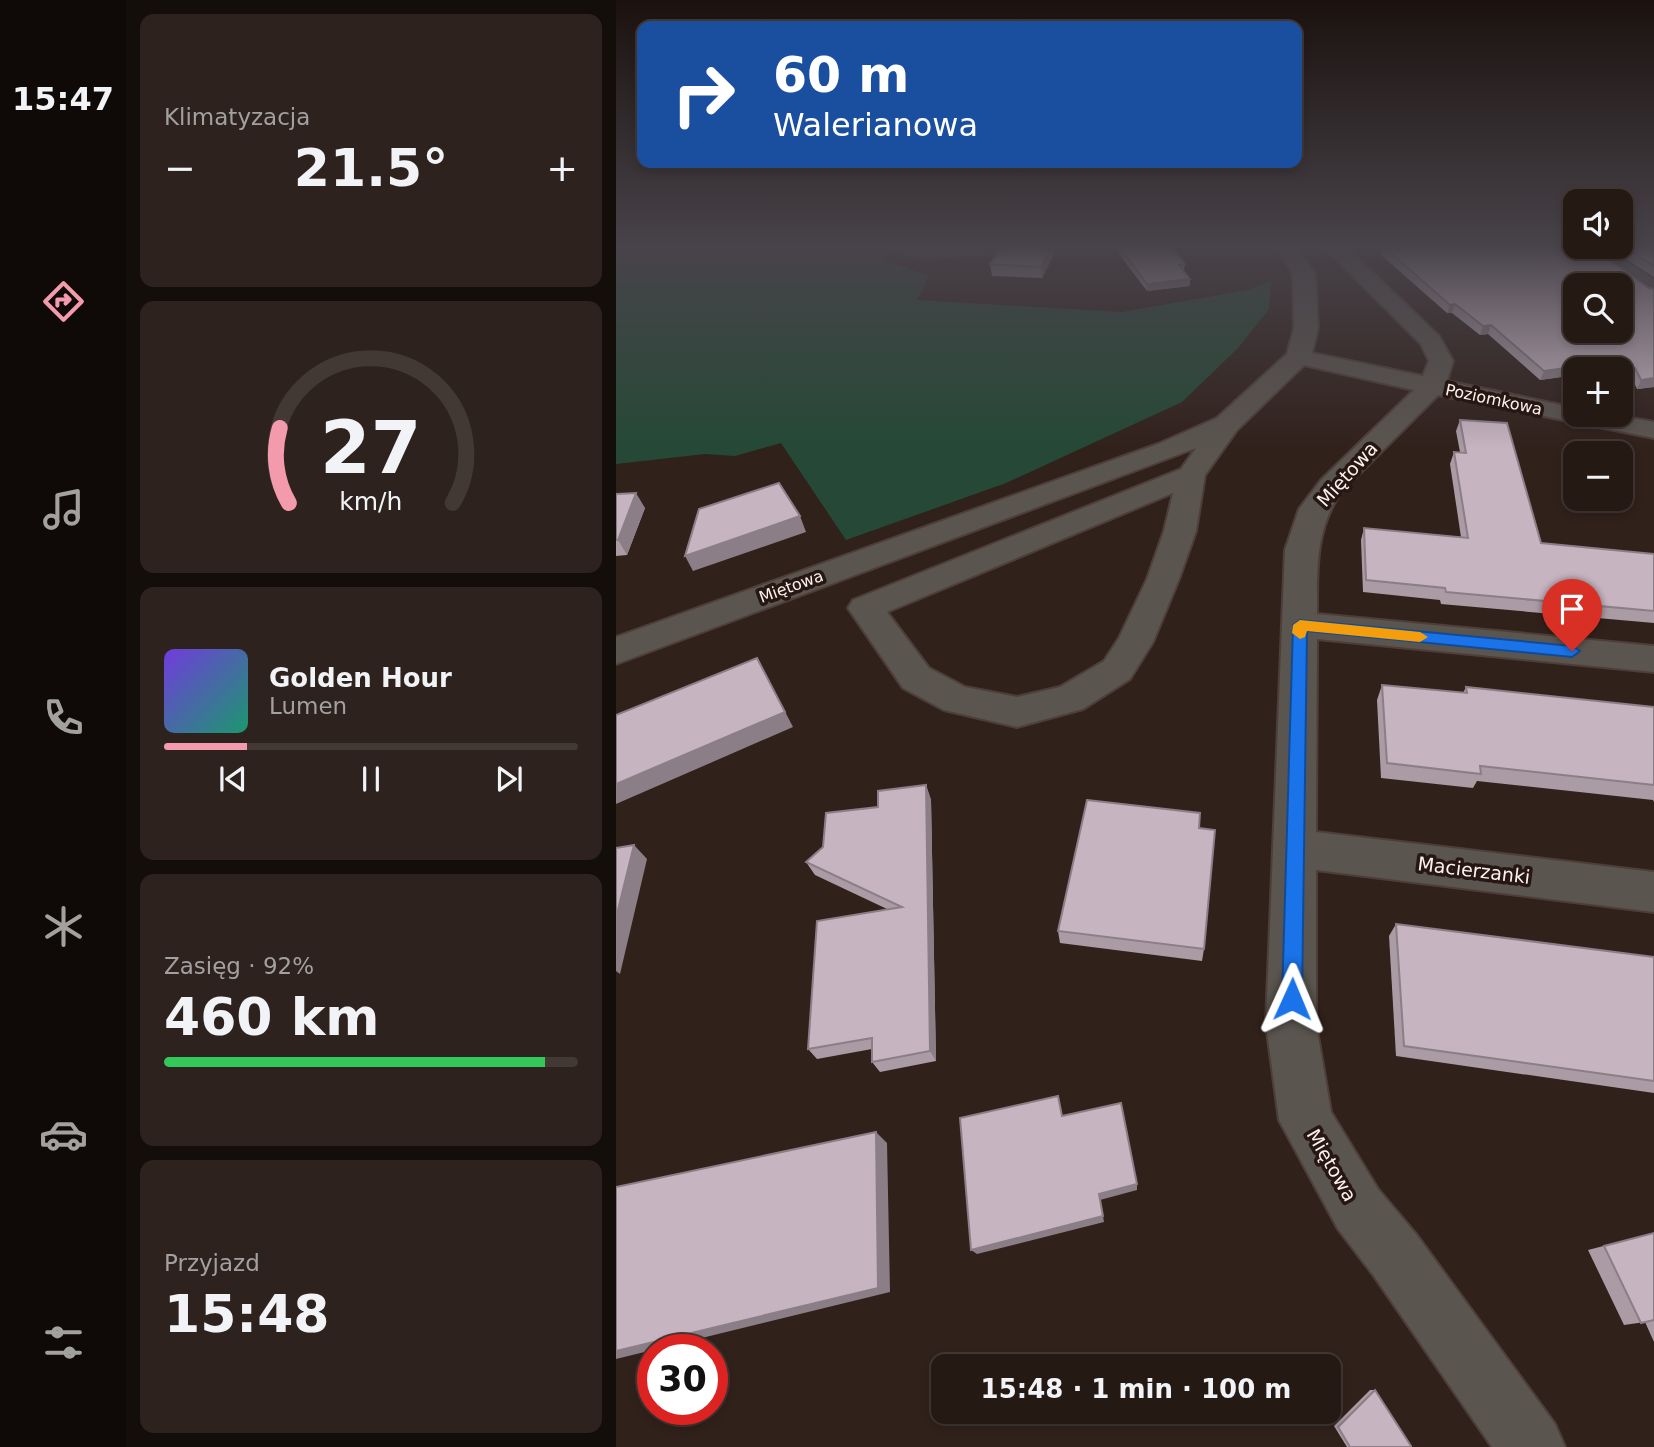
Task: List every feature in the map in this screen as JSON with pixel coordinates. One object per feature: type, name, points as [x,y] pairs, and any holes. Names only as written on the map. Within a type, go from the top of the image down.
[{"type":"street","points":[[1305,314],[1306,328],[1299,357],[1433,385]]},
{"type":"street","name":"Poziomkowa","points":[[1403,314],[1431,341],[1441,361],[1433,385],[1543,410],[1654,430]]},
{"type":"street","name":"Miętowa","points":[[616,651],[1168,450],[1227,424],[1299,357]]},
{"type":"street","name":"Miętowa","points":[[1433,385],[1331,486],[1314,509],[1301,550],[1291,1024],[1306,1120],[1358,1209],[1395,1255],[1532,1447]]},
{"type":"street","points":[[1191,475],[865,608],[916,677],[957,700],[1017,712],[1070,699],[1117,670],[1135,642],[1163,579],[1180,531],[1191,475],[1227,424]]},
{"type":"street","points":[[1300,625],[1654,659]]},
{"type":"street","name":"Macierzanki","points":[[1295,848],[1654,892]]},
{"type":"green space","points":[[616,314],[1265,314],[1238,348],[1182,402],[1006,483],[846,540],[781,443],[735,456],[705,454],[616,464]]},
{"type":"building","points":[[1467,314],[1563,314],[1563,343],[1633,343],[1633,314],[1654,314],[1654,378],[1641,380],[1633,369],[1633,357],[1563,357],[1563,368],[1544,371],[1491,325],[1483,326]]},
{"type":"building","points":[[1460,420],[1507,423],[1541,543],[1654,554],[1654,611],[1446,592],[1445,588],[1366,580],[1364,528],[1468,538],[1454,452],[1466,453]]},
{"type":"building","points":[[779,483],[800,516],[685,556],[699,509]]},
{"type":"building","points":[[636,493],[618,540],[616,540],[616,494]]},
{"type":"building","points":[[757,658],[785,712],[616,784],[616,715]]},
{"type":"building","points":[[1382,685],[1467,693],[1466,687],[1654,707],[1654,785],[1480,766],[1481,774],[1387,763]]},
{"type":"building","points":[[926,785],[930,1051],[872,1062],[872,1038],[808,1049],[817,921],[902,907],[806,862],[823,847],[826,813],[878,807],[878,791]]},
{"type":"building","points":[[1087,800],[1200,813],[1199,828],[1215,830],[1204,949],[1058,931]]},
{"type":"building","points":[[634,845],[616,918],[616,848]]},
{"type":"building","points":[[1396,924],[1654,957],[1654,1081],[1404,1046]]},
{"type":"building","points":[[1058,1096],[1062,1116],[1121,1103],[1137,1184],[1099,1194],[1103,1216],[971,1250],[960,1118]]},
{"type":"building","points":[[876,1132],[878,1288],[687,1334],[637,1334],[637,1346],[616,1351],[616,1187]]},
{"type":"building","points":[[1654,1233],[1654,1320],[1641,1323],[1604,1246]]},
{"type":"building","points":[[1375,1390],[1411,1447],[1350,1447],[1338,1427]]},
{"type":"slow traffic","points":[[1300,633],[1300,625],[1420,637]]},
{"type":"route","points":[[1292,999],[1300,625],[1572,651]]}]
